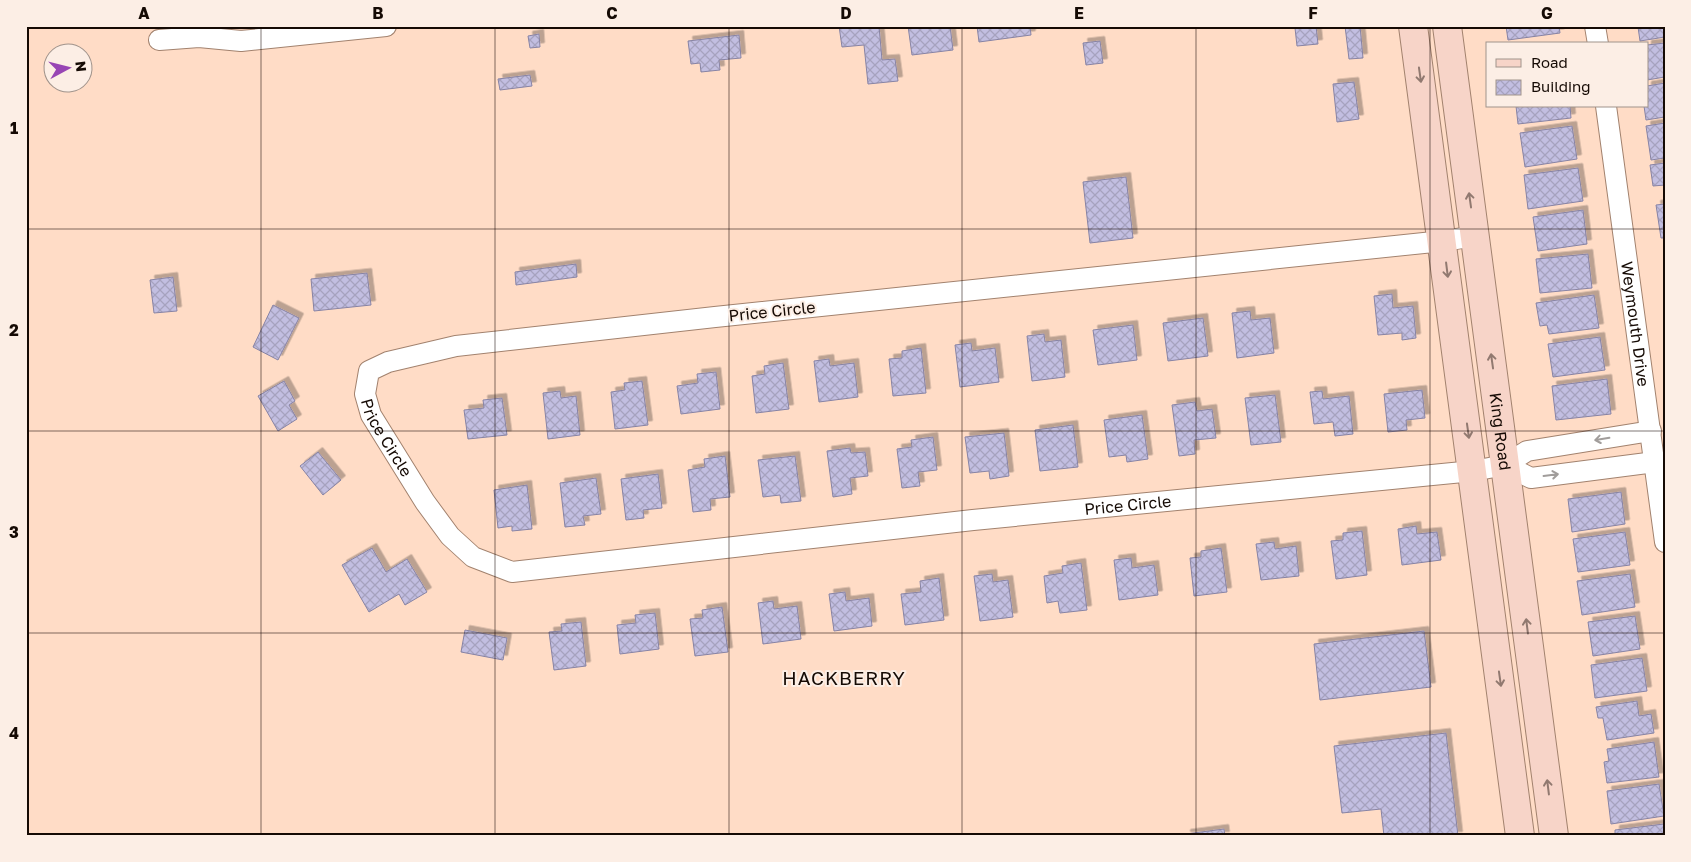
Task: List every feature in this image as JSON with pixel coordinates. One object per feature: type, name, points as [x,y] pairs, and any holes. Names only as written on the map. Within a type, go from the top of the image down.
[{"type":"street","points":[[159,40],[198,36],[241,41],[386,26]]},
{"type":"street","name":"King Road","points":[[1414,26],[1520,836]]},
{"type":"street","name":"King Road","points":[[1447,26],[1554,836]]},
{"type":"street","points":[[1595,26],[1598,42]]},
{"type":"street","name":"Weymouth Drive","points":[[1606,108],[1665,542]]},
{"type":"street","name":"Price Circle","points":[[1473,471],[973,520],[512,572],[473,557],[450,536],[425,502],[371,415],[366,394],[368,371],[388,362],[456,346],[1443,241],[1475,236]]},
{"type":"street","points":[[1473,471],[1505,465],[1527,452],[1650,431]]},
{"type":"street","points":[[1505,465],[1531,478],[1654,462]]},
{"type":"street","points":[[1490,601],[1523,599]]},
{"type":"building","points":[[839,26],[879,26],[882,60],[895,59],[898,81],[868,84],[864,45],[842,47]]},
{"type":"building","points":[[908,26],[950,26],[953,50],[912,55]]},
{"type":"building","points":[[977,26],[1030,26],[1031,35],[979,42]]},
{"type":"building","points":[[1316,26],[1318,44],[1297,46],[1295,28]]},
{"type":"building","points":[[1345,26],[1360,26],[1363,58],[1349,59]]},
{"type":"building","points":[[1506,26],[1559,26],[1560,33],[1508,40]]},
{"type":"building","points":[[1633,26],[1665,26],[1665,37],[1640,41],[1638,27],[1633,28]]},
{"type":"building","points":[[539,34],[540,47],[530,48],[528,36]]},
{"type":"building","points":[[739,35],[741,58],[719,60],[720,70],[701,72],[700,63],[691,64],[688,41]]},
{"type":"building","points":[[1100,41],[1103,63],[1086,65],[1083,43]]},
{"type":"building","points":[[1665,43],[1665,77],[1648,80],[1648,45]]},
{"type":"building","points":[[530,75],[532,86],[500,90],[498,79]]},
{"type":"building","points":[[1354,82],[1359,119],[1337,122],[1333,84]]},
{"type":"building","points":[[1665,83],[1665,117],[1646,120],[1644,108],[1648,108],[1648,86]]},
{"type":"building","points":[[1516,108],[1570,108],[1571,118],[1518,124]]},
{"type":"building","points":[[1665,123],[1665,158],[1651,160],[1646,126]]},
{"type":"building","points":[[1572,126],[1577,159],[1525,167],[1520,133]]},
{"type":"building","points":[[1665,163],[1665,185],[1653,186],[1650,165]]},
{"type":"building","points":[[1578,168],[1583,201],[1528,209],[1524,175]]},
{"type":"building","points":[[1126,177],[1133,238],[1090,243],[1083,182]]},
{"type":"building","points":[[1665,204],[1665,238],[1661,238],[1656,205]]},
{"type":"building","points":[[1583,210],[1587,244],[1538,251],[1533,217]]},
{"type":"building","points":[[1588,254],[1592,288],[1540,293],[1536,259]]},
{"type":"building","points":[[576,264],[577,277],[516,285],[515,272]]},
{"type":"building","points":[[367,273],[371,305],[314,311],[311,279]]},
{"type":"building","points":[[173,277],[177,311],[154,313],[150,280]]},
{"type":"building","points":[[1392,294],[1393,308],[1413,306],[1416,338],[1402,340],[1402,333],[1378,335],[1374,296]]},
{"type":"building","points":[[1594,295],[1599,328],[1549,334],[1547,325],[1540,326],[1536,303]]},
{"type":"building","points":[[273,305],[299,318],[278,360],[253,347]]},
{"type":"building","points":[[1250,311],[1251,320],[1270,318],[1274,353],[1237,358],[1232,313]]},
{"type":"building","points":[[1203,318],[1208,356],[1168,361],[1163,323]]},
{"type":"building","points":[[1133,325],[1137,360],[1098,365],[1093,330]]},
{"type":"building","points":[[1044,334],[1045,342],[1061,340],[1065,377],[1032,381],[1027,336]]},
{"type":"building","points":[[1600,337],[1605,370],[1553,377],[1548,344]]},
{"type":"building","points":[[971,343],[972,351],[995,348],[999,382],[960,387],[955,345]]},
{"type":"building","points":[[921,348],[926,393],[893,396],[889,359],[902,358],[902,351]]},
{"type":"building","points":[[829,359],[830,366],[854,363],[858,397],[819,402],[814,361]]},
{"type":"building","points":[[783,363],[789,409],[756,413],[752,376],[765,374],[764,366]]},
{"type":"building","points":[[716,372],[720,409],[681,414],[677,386],[698,383],[697,374]]},
{"type":"building","points":[[1607,379],[1611,414],[1556,420],[1552,386]]},
{"type":"building","points":[[284,381],[295,401],[289,405],[297,419],[278,431],[258,396]]},
{"type":"building","points":[[642,381],[648,425],[615,429],[611,392],[625,390],[624,383]]},
{"type":"building","points":[[1422,390],[1425,418],[1406,420],[1407,430],[1388,432],[1384,394]]},
{"type":"building","points":[[560,391],[561,398],[576,396],[580,435],[548,439],[543,393]]},
{"type":"building","points":[[1322,391],[1323,399],[1349,396],[1353,434],[1335,436],[1333,422],[1314,424],[1310,392]]},
{"type":"building","points":[[1275,395],[1281,442],[1251,445],[1245,398]]},
{"type":"building","points":[[502,398],[507,435],[468,439],[464,410],[484,408],[483,400]]},
{"type":"building","points":[[1195,402],[1197,411],[1212,409],[1216,438],[1194,440],[1195,454],[1179,456],[1172,405]]},
{"type":"building","points":[[1142,415],[1148,459],[1127,462],[1126,455],[1109,457],[1104,420]]},
{"type":"building","points":[[1073,425],[1078,467],[1040,471],[1035,430]]},
{"type":"building","points":[[1004,433],[1009,476],[990,479],[989,471],[970,473],[965,437]]},
{"type":"building","points":[[933,437],[937,470],[918,472],[920,486],[902,488],[897,449],[912,447],[911,440]]},
{"type":"building","points":[[850,448],[851,453],[865,452],[868,476],[850,478],[852,494],[833,497],[827,451]]},
{"type":"building","points":[[318,452],[341,480],[323,495],[300,466]]},
{"type":"building","points":[[725,456],[730,497],[710,499],[711,510],[693,512],[688,470],[705,467],[704,459]]},
{"type":"building","points":[[795,456],[801,501],[781,503],[780,495],[763,497],[758,460]]},
{"type":"building","points":[[658,474],[662,508],[643,510],[644,518],[626,520],[621,479]]},
{"type":"building","points":[[596,478],[601,514],[583,516],[585,525],[565,527],[560,483]]},
{"type":"building","points":[[527,485],[532,529],[512,531],[512,526],[498,528],[494,490]]},
{"type":"building","points":[[1621,492],[1625,524],[1572,532],[1568,499]]},
{"type":"building","points":[[1416,526],[1417,534],[1437,532],[1441,560],[1402,565],[1398,529]]},
{"type":"building","points":[[1362,531],[1367,575],[1336,579],[1331,541],[1343,540],[1343,533]]},
{"type":"building","points":[[1625,532],[1630,565],[1578,572],[1573,539]]},
{"type":"building","points":[[1274,542],[1275,549],[1296,546],[1299,576],[1261,580],[1256,544]]},
{"type":"building","points":[[372,548],[386,572],[407,559],[427,592],[405,605],[399,594],[369,612],[342,565]]},
{"type":"building","points":[[1221,548],[1227,592],[1194,596],[1190,558],[1201,557],[1201,551]]},
{"type":"building","points":[[1131,558],[1132,568],[1154,565],[1158,595],[1119,600],[1114,560]]},
{"type":"building","points":[[1081,563],[1087,610],[1060,613],[1058,601],[1047,603],[1044,576],[1063,573],[1062,566]]},
{"type":"building","points":[[992,574],[993,582],[1008,580],[1013,617],[980,621],[974,576]]},
{"type":"building","points":[[1630,574],[1635,607],[1582,615],[1577,581]]},
{"type":"building","points":[[939,578],[944,620],[905,625],[901,594],[921,592],[920,581]]},
{"type":"building","points":[[845,592],[846,601],[869,598],[872,626],[834,631],[829,594]]},
{"type":"building","points":[[773,601],[774,609],[797,606],[801,639],[763,644],[758,603]]},
{"type":"building","points":[[722,607],[728,652],[695,656],[690,619],[703,618],[702,610]]},
{"type":"building","points":[[655,613],[659,649],[620,654],[617,625],[636,623],[635,615]]},
{"type":"building","points":[[1635,616],[1640,649],[1593,656],[1588,622]]},
{"type":"building","points":[[581,622],[586,666],[554,670],[549,632],[562,631],[561,624]]},
{"type":"building","points":[[465,630],[507,638],[503,660],[461,652]]},
{"type":"building","points":[[1424,631],[1431,687],[1320,700],[1314,644]]},
{"type":"building","points":[[1642,658],[1647,691],[1595,698],[1591,665]]},
{"type":"building","points":[[1637,701],[1639,716],[1651,714],[1654,733],[1607,740],[1603,718],[1598,718],[1596,707]]},
{"type":"building","points":[[1446,733],[1458,836],[1384,836],[1381,809],[1342,813],[1334,746]]},
{"type":"building","points":[[1654,742],[1659,777],[1607,783],[1604,762],[1609,761],[1607,749]]},
{"type":"building","points":[[1659,784],[1664,816],[1611,824],[1607,791]]},
{"type":"building","points":[[1664,824],[1665,836],[1615,836],[1615,830]]},
{"type":"building","points":[[1224,829],[1225,836],[1186,836],[1186,834]]},
{"type":"district","name":"HACKBERRY","points":[[844,678]]}]
